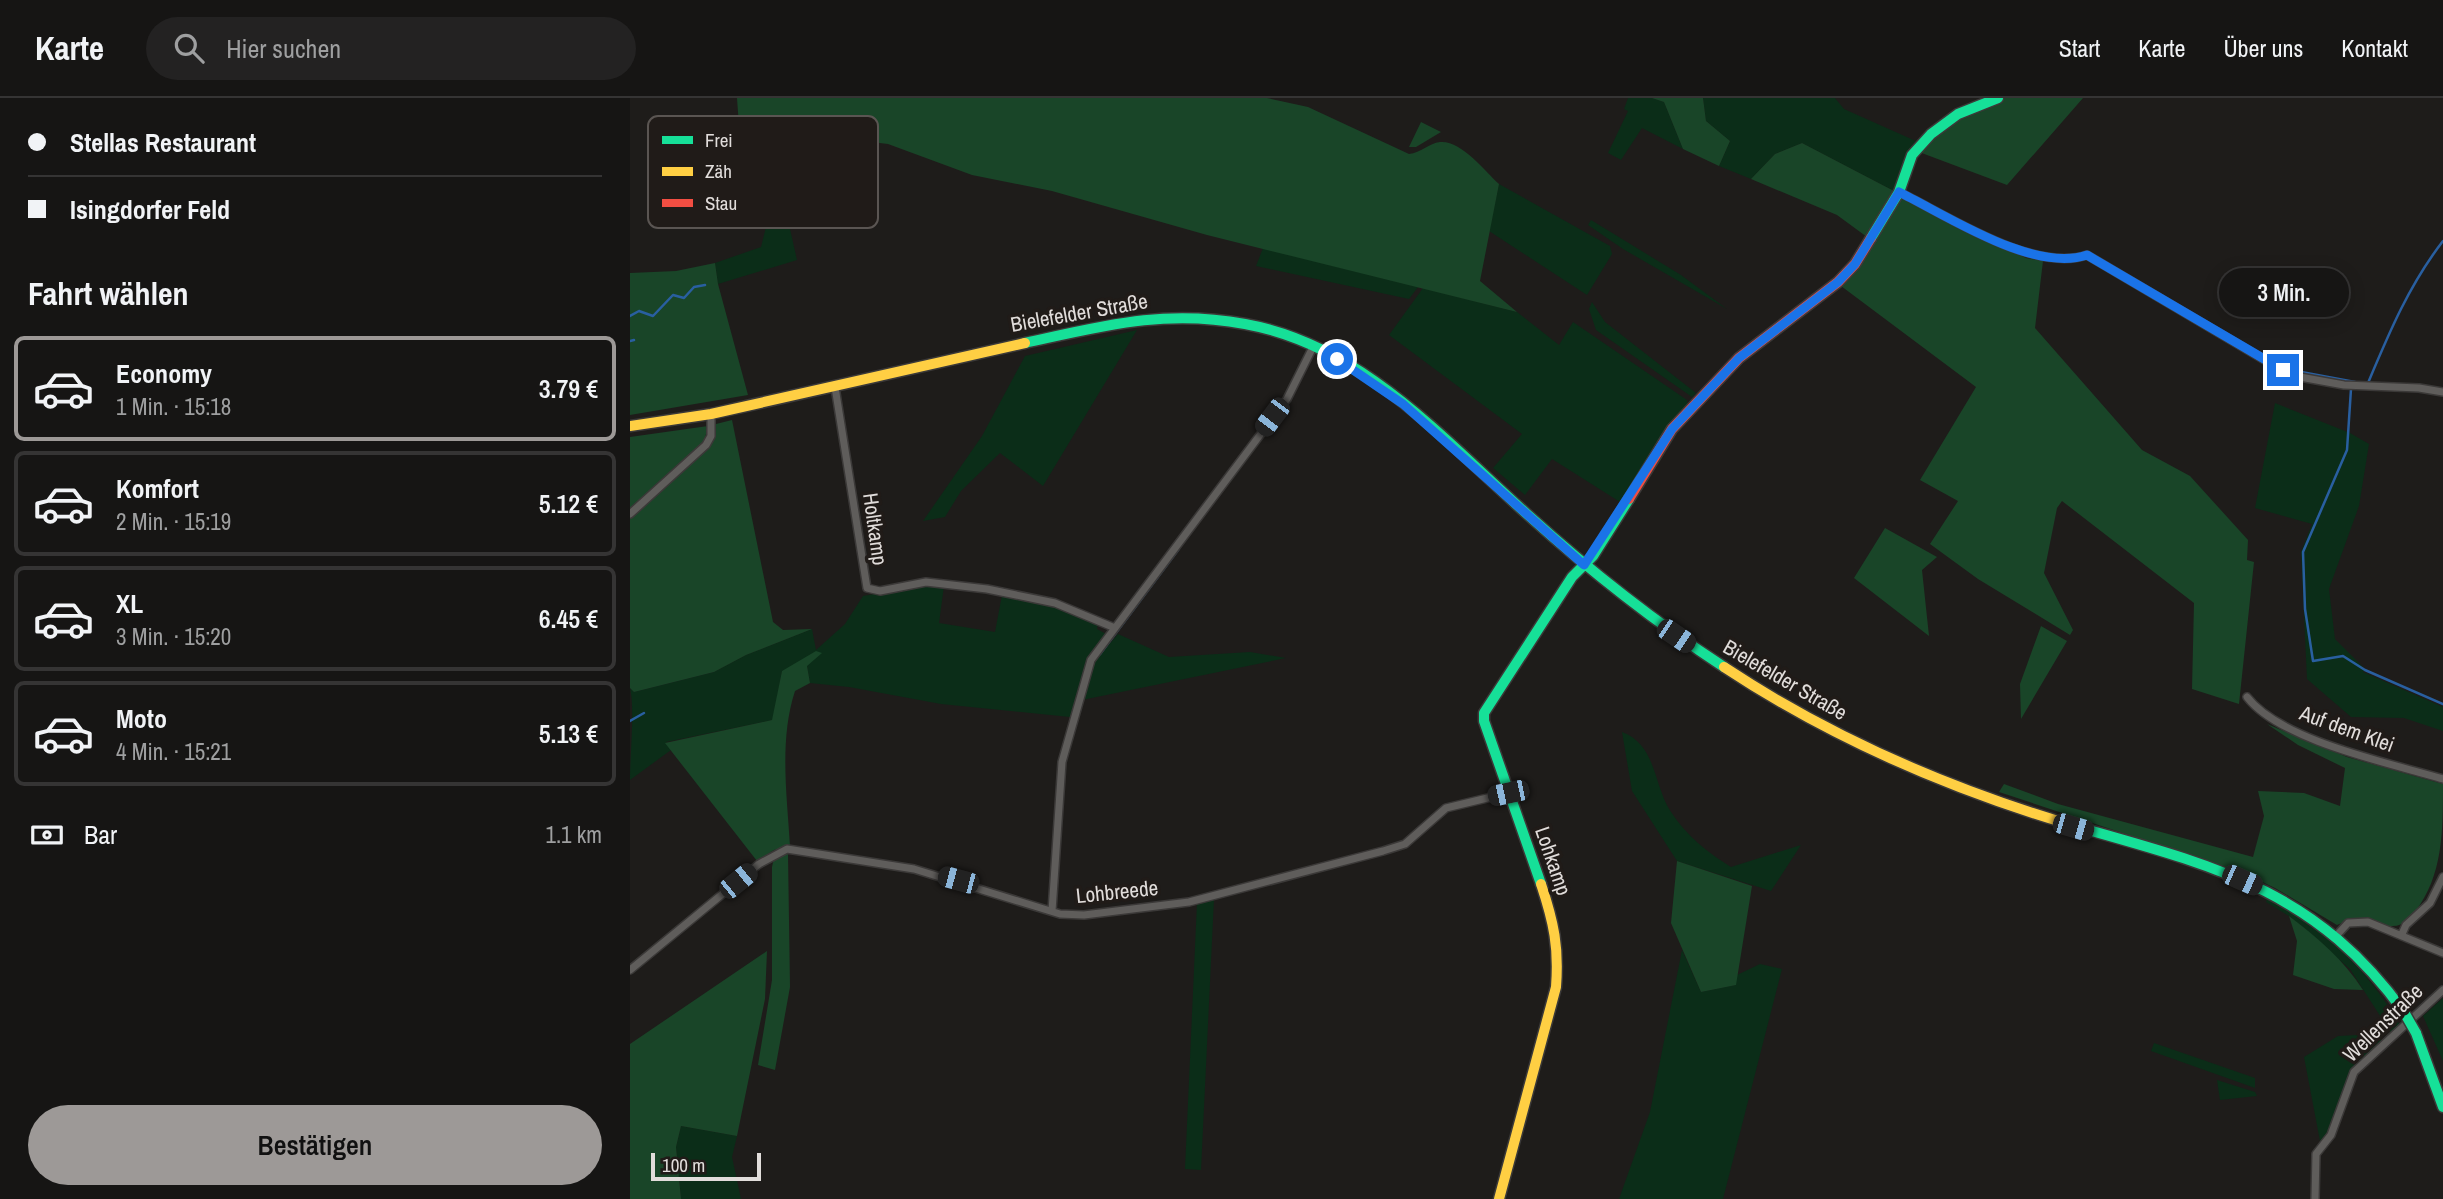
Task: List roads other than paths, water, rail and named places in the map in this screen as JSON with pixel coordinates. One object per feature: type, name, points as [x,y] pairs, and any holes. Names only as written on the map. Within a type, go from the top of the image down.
[{"type":"main road","points":[[1584,565],[1672,429],[1739,358],[1847,273],[1899,192],[1912,155],[1931,134],[1958,114],[1998,98]]},
{"type":"main road","name":"Bielefelder Straße","points":[[630,426],[712,414],[1046,336],[1128,320],[1166,317],[1220,319],[1262,328],[1314,345],[1361,373],[1403,404],[1584,565],[1720,666],[1808,718],[1864,746],[1996,802],[2242,880],[2273,893],[2337,935],[2379,978],[2404,1012],[2432,1071],[2443,1107]]},
{"type":"main road","name":"Lohkamp","points":[[1499,1199],[1558,973],[1555,926],[1484,721],[1484,713],[1572,577],[1584,565]]},
{"type":"street","points":[[1899,192],[2026,254],[2058,259],[2087,255],[2268,362],[2300,377],[2344,385],[2419,388],[2443,392]]},
{"type":"street","points":[[1052,911],[1065,747],[1091,660],[1287,399],[1314,345]]},
{"type":"street","name":"Holtkamp","points":[[835,387],[867,588],[880,592],[926,582],[987,589],[1055,603],[1115,628]]},
{"type":"street","points":[[630,514],[706,445],[711,436],[712,414]]},
{"type":"street","name":"Auf dem Klei","points":[[2247,697],[2252,704],[2288,727],[2330,745],[2443,779]]},
{"type":"street","name":"Lohbreede","points":[[630,970],[759,864],[787,849],[914,869],[1052,911],[1084,915],[1189,902],[1405,844],[1447,808],[1508,793]]},
{"type":"street","points":[[2402,934],[2406,925],[2430,903],[2443,877]]},
{"type":"street","points":[[2337,935],[2348,923],[2360,921],[2402,934],[2443,954]]},
{"type":"street","name":"Wellenstraße","points":[[2315,1199],[2316,1154],[2332,1135],[2354,1072],[2443,990]]},
{"type":"waterway","points":[[2368,383],[2410,292],[2443,241]]},
{"type":"waterway","points":[[630,316],[639,311],[653,316],[673,295],[684,298],[694,287],[705,285]]},
{"type":"waterway","points":[[630,341],[634,340]]},
{"type":"waterway","points":[[2296,371],[2355,382]]},
{"type":"waterway","points":[[2351,389],[2347,450],[2303,552],[2305,609],[2313,661],[2343,656],[2365,670],[2443,704]]},
{"type":"waterway","points":[[1100,654],[1178,550]]},
{"type":"waterway","points":[[630,721],[644,713]]}]
